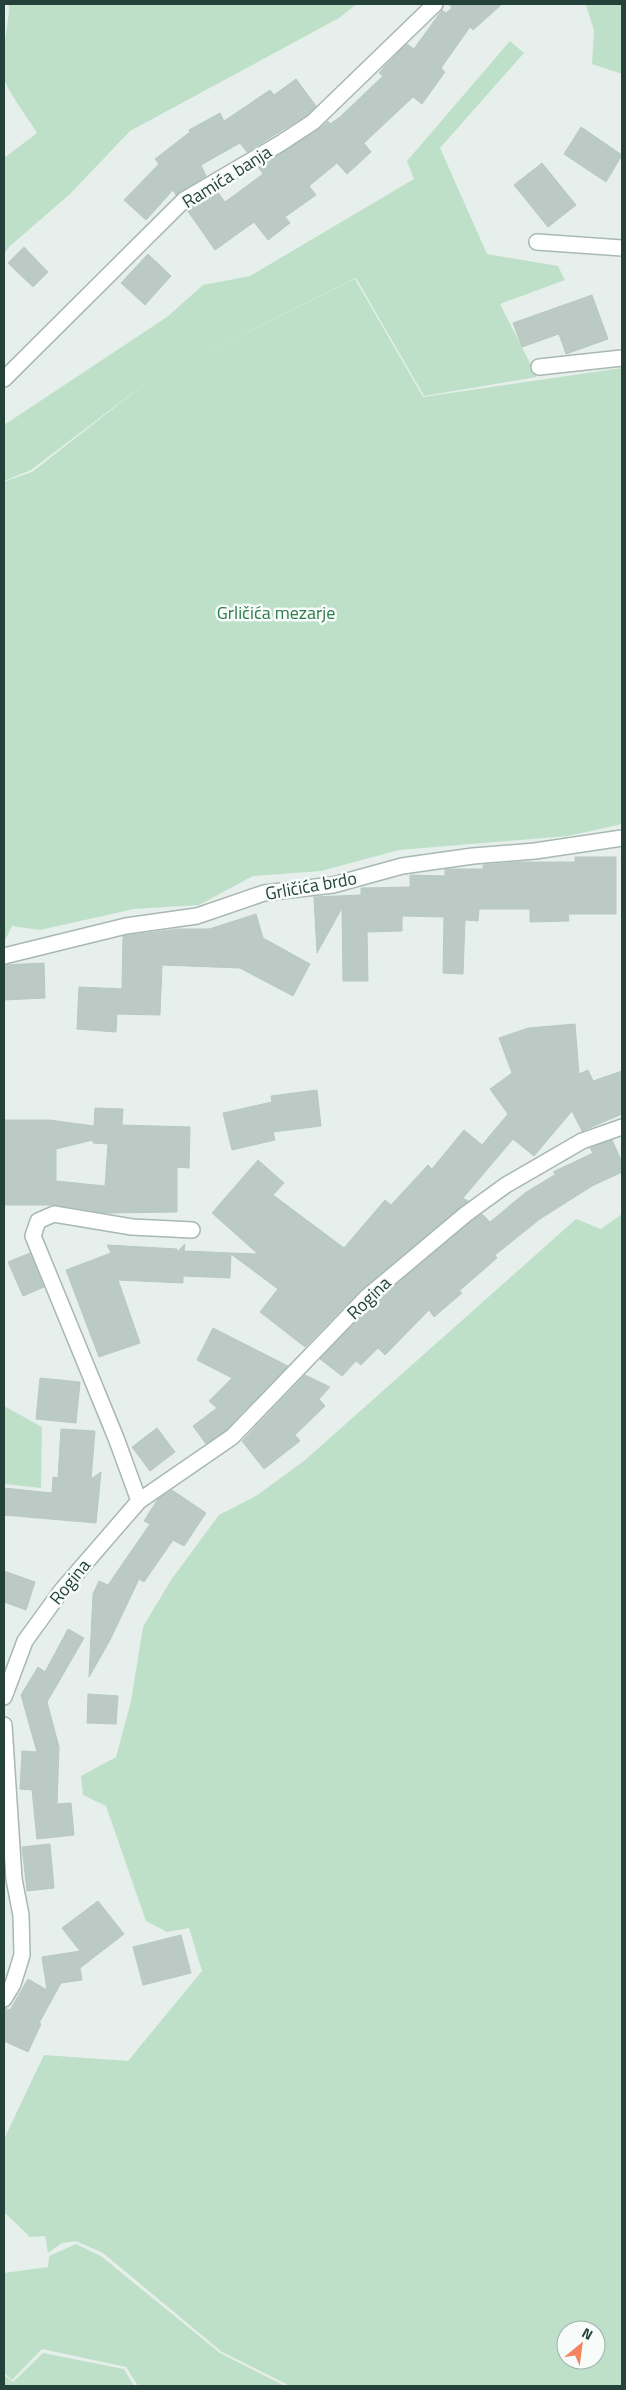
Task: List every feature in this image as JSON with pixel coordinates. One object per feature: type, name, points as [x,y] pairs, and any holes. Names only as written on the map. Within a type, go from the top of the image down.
[{"type":"street","name":"Ramića banja","points":[[4,380],[184,200],[282,144],[313,122],[435,4]]},
{"type":"street","points":[[537,242],[622,248]]},
{"type":"street","points":[[539,367],[622,358]]},
{"type":"street","name":"Grličića brdo","points":[[4,956],[126,926],[197,916],[264,893],[333,885],[402,866],[474,856],[535,851],[622,838]]},
{"type":"street","name":"Rogina","points":[[4,1697],[25,1640],[57,1597],[139,1501],[232,1438],[367,1297],[466,1214],[506,1185],[582,1140],[622,1127]]},
{"type":"street","points":[[139,1501],[116,1438],[33,1236],[38,1221],[54,1214],[132,1227],[192,1230]]},
{"type":"street","points":[[4,1725],[14,1879],[20,1915],[22,1955],[13,1984],[4,1999]]},
{"type":"green space","points":[[9,4],[357,4],[339,18],[130,131],[70,194],[9,247],[4,254],[4,158],[37,133],[5,82],[3,58]]},
{"type":"green space","points":[[581,4],[622,4],[622,74],[592,64],[594,30],[586,5]]},
{"type":"green space","name":"Grličića mezarje","points":[[510,41],[524,53],[440,148],[487,254],[558,266],[565,280],[500,304],[537,377],[424,396],[356,278],[178,366],[355,279],[423,397],[622,368],[622,824],[568,836],[399,850],[321,871],[253,876],[199,905],[134,909],[40,930],[12,926],[4,942],[4,484],[6,481],[32,472],[151,379],[31,470],[4,481],[4,425],[167,317],[203,285],[250,276],[414,179],[407,161]]},
{"type":"green space","points":[[622,1214],[622,2386],[290,2386],[222,2352],[103,2253],[76,2241],[62,2243],[48,2253],[45,2236],[30,2237],[4,2212],[4,2139],[44,2055],[128,2061],[202,1971],[189,1928],[167,1932],[146,1921],[106,1806],[83,1795],[81,1776],[116,1757],[131,1701],[143,1627],[171,1580],[219,1515],[256,1496],[304,1461],[576,1219],[601,1229]]},
{"type":"green space","points":[[4,1406],[42,1427],[41,1488],[4,1484]]},
{"type":"green space","points":[[76,2244],[101,2256],[220,2353],[285,2386],[138,2386],[126,2367],[42,2349],[12,2380],[4,2373],[4,2273],[48,2267],[49,2256]]},
{"type":"green space","points":[[43,2353],[124,2369],[134,2386],[4,2386],[4,2375],[13,2382]]},
{"type":"building","points":[[449,4],[502,4],[473,30],[470,27],[441,68],[445,72],[422,104],[413,97],[364,143],[371,152],[347,174],[337,163],[309,186],[316,195],[285,217],[290,223],[268,240],[254,222],[215,250],[187,210],[217,191],[225,202],[263,174],[258,167],[318,130],[328,121],[330,124],[340,117],[383,76],[379,73],[407,44],[414,49],[442,10],[446,13],[452,8]]},
{"type":"building","points":[[296,79],[316,106],[307,115],[247,152],[240,143],[201,165],[206,176],[176,195],[173,190],[146,220],[124,200],[159,164],[155,159],[190,132],[189,130],[220,113],[224,121],[270,90],[274,95]]},
{"type":"building","points":[[581,127],[622,155],[606,182],[564,154]]},
{"type":"building","points":[[542,163],[576,205],[548,227],[514,185]]},
{"type":"building","points":[[24,247],[48,272],[33,287],[8,263]]},
{"type":"building","points":[[148,254],[171,276],[145,305],[121,283]]},
{"type":"building","points":[[592,295],[608,339],[566,354],[559,334],[522,347],[513,323]]},
{"type":"building","points":[[575,857],[616,857],[616,914],[568,914],[569,921],[530,922],[530,909],[479,909],[478,921],[465,920],[463,974],[443,973],[444,917],[402,916],[402,931],[367,932],[368,981],[343,981],[342,908],[317,953],[314,897],[361,895],[361,888],[410,887],[410,875],[445,876],[445,869],[483,869],[483,865],[516,862],[575,862]]},
{"type":"building","points":[[256,914],[263,938],[310,964],[293,996],[240,968],[162,965],[160,1015],[117,1014],[116,1032],[77,1029],[79,987],[122,989],[123,936],[178,929],[209,929]]},
{"type":"building","points":[[44,963],[45,998],[4,1000],[4,965]]},
{"type":"building","points":[[575,1024],[579,1074],[588,1070],[593,1081],[622,1071],[622,1114],[582,1131],[572,1111],[534,1156],[513,1139],[463,1198],[468,1201],[361,1290],[305,1347],[260,1312],[278,1289],[231,1254],[230,1278],[183,1276],[183,1283],[118,1280],[140,1343],[99,1357],[66,1270],[111,1253],[107,1245],[177,1249],[177,1252],[185,1244],[184,1251],[258,1254],[212,1213],[258,1160],[284,1183],[273,1195],[344,1248],[385,1200],[391,1205],[428,1165],[432,1169],[464,1130],[482,1145],[508,1114],[490,1089],[512,1073],[499,1038],[528,1028]]},
{"type":"building","points":[[317,1090],[321,1126],[273,1132],[275,1140],[232,1150],[223,1113],[272,1102],[271,1096]]},
{"type":"building","points":[[95,1108],[123,1109],[122,1125],[190,1127],[189,1168],[177,1167],[177,1212],[106,1213],[56,1205],[4,1205],[4,1120],[49,1120],[94,1126]],"holes":[[[93,1140],[93,1143],[108,1144],[105,1186],[56,1181],[56,1149]]]},
{"type":"building","points":[[612,1140],[622,1162],[622,1172],[592,1186],[540,1219],[495,1255],[497,1258],[459,1291],[462,1293],[434,1317],[429,1310],[385,1355],[378,1348],[361,1365],[356,1361],[342,1376],[320,1359],[373,1304],[472,1221],[482,1214],[490,1222],[525,1193],[556,1174],[553,1172],[593,1153],[590,1148]]},
{"type":"building","points":[[30,1253],[44,1287],[23,1296],[8,1262]]},
{"type":"building","points":[[213,1328],[288,1366],[226,1430],[206,1444],[193,1426],[217,1408],[209,1401],[232,1378],[197,1360]]},
{"type":"building","points":[[305,1375],[330,1387],[319,1399],[325,1406],[295,1435],[300,1441],[264,1469],[242,1441]]},
{"type":"building","points":[[40,1378],[80,1382],[76,1423],[36,1419]]},
{"type":"building","points":[[157,1428],[175,1452],[150,1471],[132,1447]]},
{"type":"building","points":[[61,1429],[95,1431],[91,1479],[101,1472],[96,1523],[4,1515],[4,1488],[52,1493],[53,1477],[58,1478]]},
{"type":"building","points":[[172,1490],[206,1513],[184,1546],[173,1540],[144,1582],[139,1579],[110,1640],[89,1677],[93,1594],[99,1581],[108,1585],[150,1524],[144,1521],[158,1499]]},
{"type":"building","points":[[4,1571],[35,1582],[26,1610],[4,1602]]},
{"type":"building","points":[[68,1629],[84,1638],[47,1702],[59,1747],[57,1804],[71,1803],[74,1835],[37,1839],[32,1790],[20,1789],[22,1751],[37,1752],[21,1695],[38,1667],[45,1672]]},
{"type":"building","points":[[88,1694],[118,1696],[116,1724],[87,1723]]},
{"type":"building","points":[[50,1844],[54,1888],[27,1891],[22,1847]]},
{"type":"building","points":[[98,1901],[124,1934],[80,1968],[82,1980],[61,1983],[39,2023],[41,2024],[28,2052],[4,2041],[4,2008],[10,2010],[28,1979],[47,1990],[42,1957],[80,1951],[62,1928]]},
{"type":"building","points":[[181,1935],[191,1973],[143,1985],[133,1947]]}]
